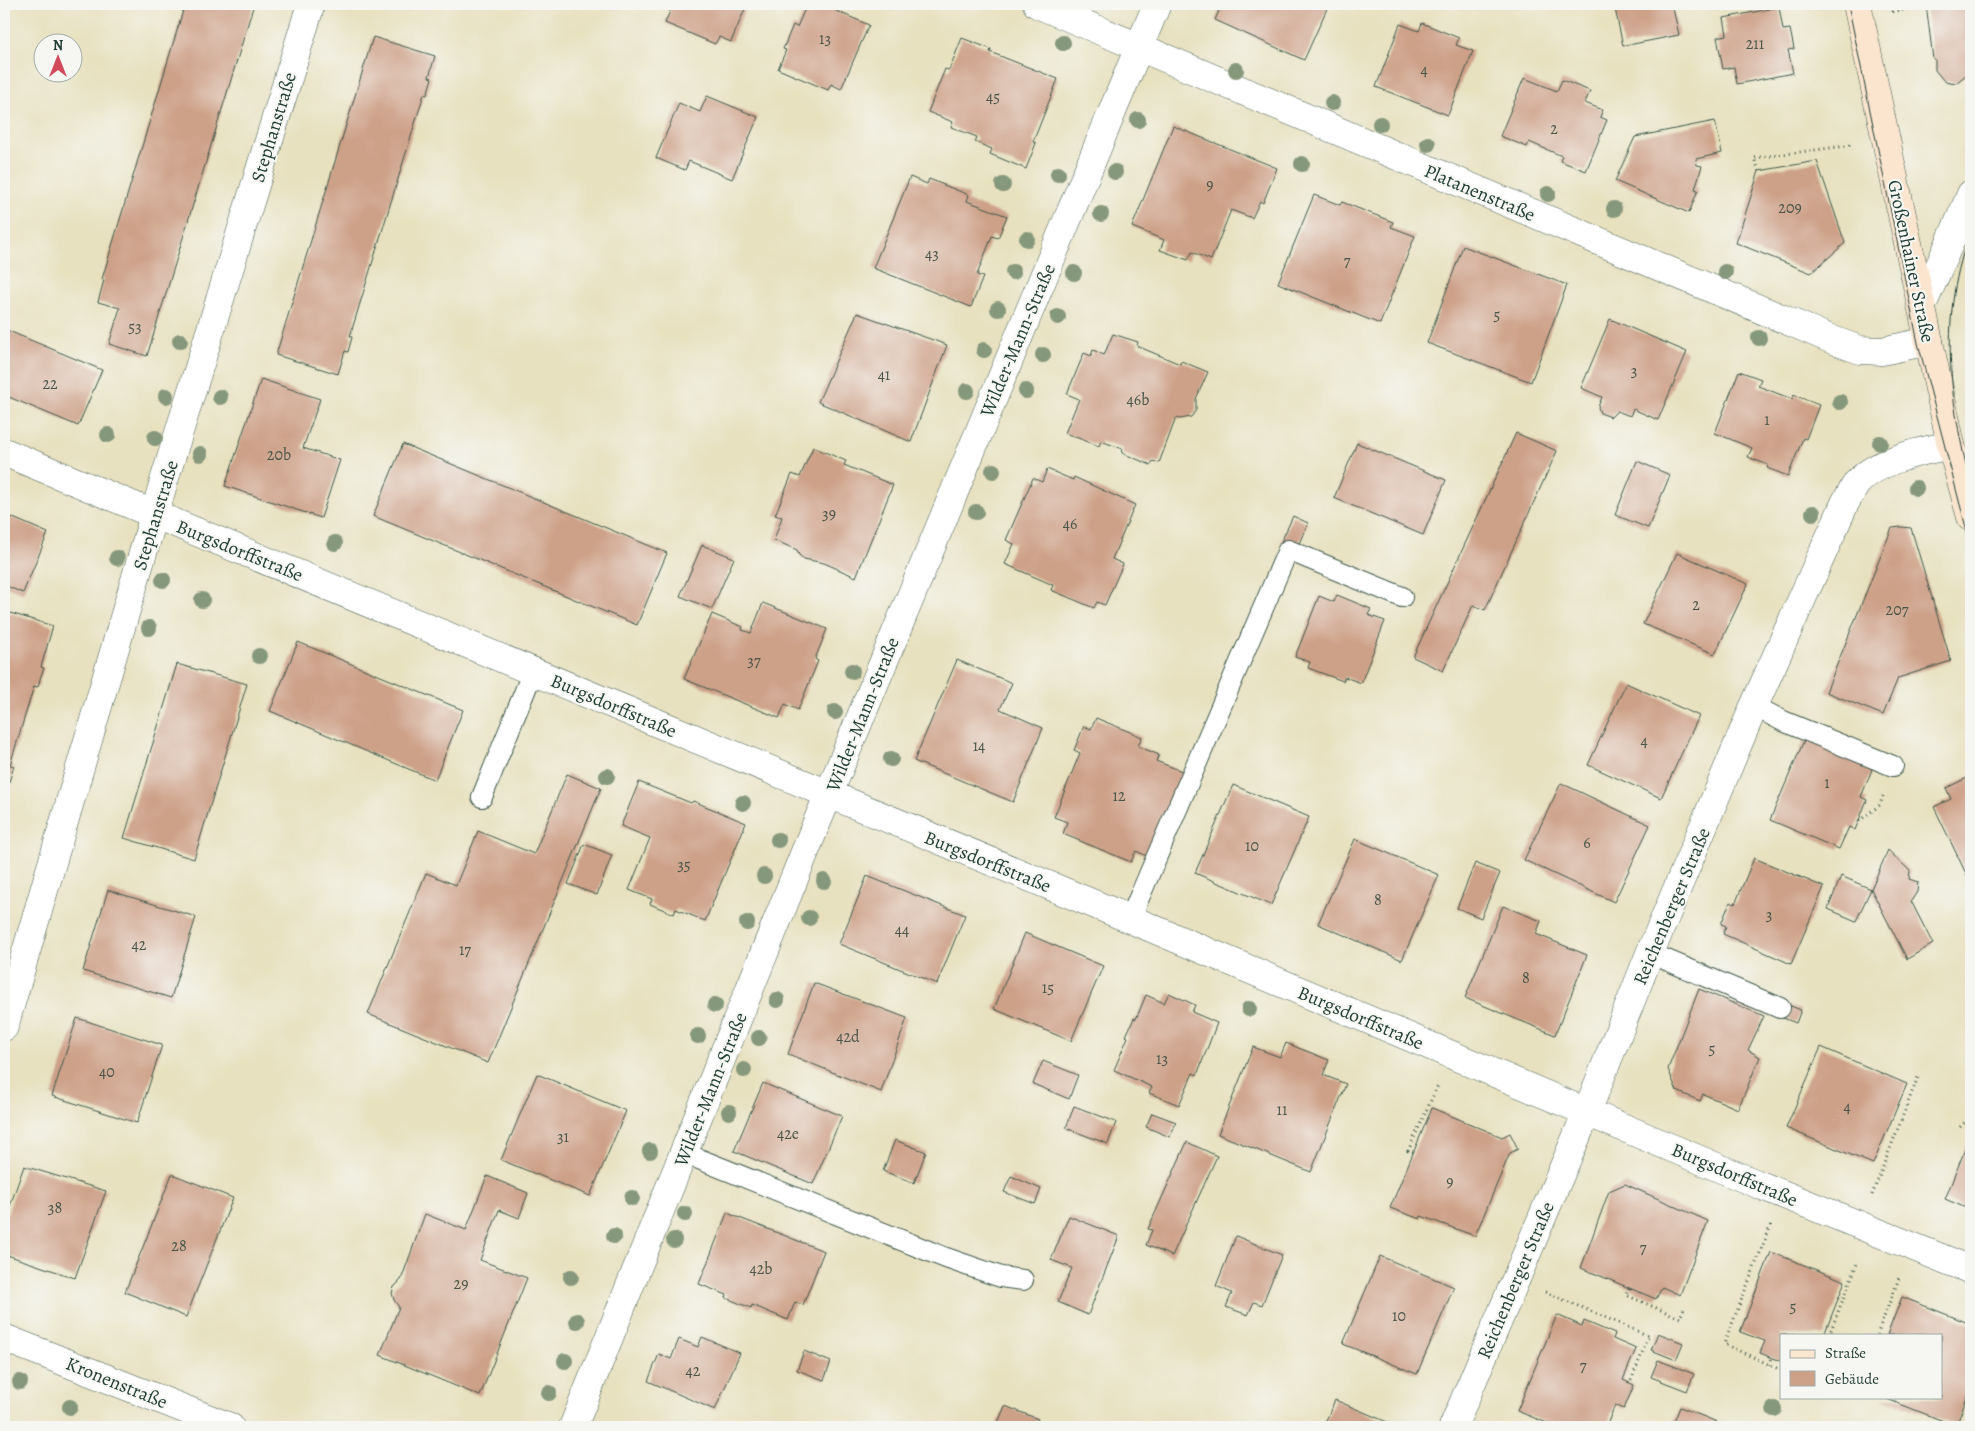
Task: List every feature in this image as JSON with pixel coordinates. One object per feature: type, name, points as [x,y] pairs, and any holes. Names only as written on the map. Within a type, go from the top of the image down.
[{"type":"main road","name":"Großenhainer Straße","points":[[1856,4],[1951,445],[1971,517]]},
{"type":"street","name":"Stephanstraße","points":[[4,1027],[154,515],[311,4]]},
{"type":"street","name":"Platanenstraße","points":[[1037,4],[1833,340],[1860,350],[1882,351],[1929,341]]},
{"type":"street","name":"Wilder-Mann-Straße","points":[[573,1427],[829,795],[1158,4]]},
{"type":"street","points":[[1922,306],[1971,194]]},
{"type":"street","name":"Reichenberger Straße","points":[[1453,1427],[1587,1112],[1650,953],[1754,706],[1845,503],[1858,482],[1879,466],[1915,453],[1951,445]]},
{"type":"street","name":"Burgsdorffstraße","points":[[4,452],[1130,919],[1783,1194],[1971,1270]]},
{"type":"street","name":"Kronenstraße","points":[[4,1338],[230,1427]]},
{"type":"lane","points":[[1130,919],[1288,550],[1402,597]]},
{"type":"lane","points":[[482,797],[533,671]]},
{"type":"lane","points":[[1754,706],[1783,721],[1893,766]]},
{"type":"lane","points":[[1650,953],[1780,1008]]},
{"type":"lane","points":[[684,1153],[946,1258],[1001,1277],[1023,1280]]},
{"type":"path","points":[[1759,171],[1754,158],[1886,139]]},
{"type":"path","points":[[1859,821],[1880,805],[1893,766]]},
{"type":"path","points":[[1829,1334],[1865,1228],[1873,1192],[1918,1077]]},
{"type":"path","points":[[1413,1152],[1408,1150],[1438,1084]]},
{"type":"path","points":[[1960,1127],[1971,1117]]},
{"type":"path","points":[[1780,1370],[1724,1344],[1783,1194]]},
{"type":"path","points":[[1877,1334],[1910,1246]]},
{"type":"path","points":[[1516,1276],[1547,1293],[1648,1336],[1630,1383]]},
{"type":"path","points":[[1629,1288],[1626,1295],[1680,1318],[1684,1308]]},
{"type":"path","points":[[1770,1365],[1772,1357]]},
{"type":"building","points":[[185,4],[254,4],[147,356],[109,344],[120,308],[98,302],[104,280],[102,279]]},
{"type":"building","points":[[673,4],[747,4],[731,42],[719,37],[715,44],[665,23]]},
{"type":"building","points":[[807,4],[820,4],[869,25],[841,89],[831,84],[828,90],[778,69],[786,50],[783,49],[793,25],[797,27]]},
{"type":"building","points":[[1222,4],[1329,4],[1304,60],[1215,20]]},
{"type":"building","points":[[1614,4],[1672,4],[1679,35],[1623,46]]},
{"type":"building","points":[[1926,4],[1971,4],[1971,60],[1968,63],[1966,75],[1956,83],[1944,81],[1935,70]]},
{"type":"building","points":[[1779,7],[1783,30],[1790,29],[1794,49],[1788,50],[1793,73],[1737,84],[1734,67],[1723,69],[1717,37],[1727,35],[1724,18]]},
{"type":"building","points":[[1422,23],[1459,38],[1456,45],[1473,51],[1448,115],[1376,87],[1400,24],[1419,31]]},
{"type":"building","points":[[373,37],[435,56],[429,77],[432,78],[427,95],[424,94],[350,336],[352,337],[348,352],[345,351],[338,374],[276,355]]},
{"type":"building","points":[[962,38],[991,49],[990,52],[1058,79],[1033,142],[1036,143],[1026,169],[990,154],[992,149],[975,142],[977,137],[951,127],[953,122],[928,112],[945,69],[949,70]]},
{"type":"building","points":[[1524,78],[1557,91],[1562,80],[1590,91],[1585,103],[1603,110],[1600,117],[1607,120],[1586,171],[1560,161],[1562,156],[1529,142],[1527,147],[1500,136]]},
{"type":"building","points":[[707,96],[758,117],[732,179],[689,161],[685,170],[656,158],[679,103],[700,112]]},
{"type":"building","points":[[1715,121],[1722,153],[1696,159],[1697,165],[1702,166],[1695,189],[1698,190],[1689,213],[1615,181],[1635,137]]},
{"type":"building","points":[[1173,126],[1277,168],[1263,203],[1260,201],[1252,218],[1231,210],[1211,260],[1192,252],[1188,260],[1160,250],[1164,240],[1132,227]]},
{"type":"building","points":[[1817,161],[1845,243],[1811,273],[1736,243],[1759,171]]},
{"type":"building","points":[[910,177],[927,184],[929,179],[969,195],[967,201],[1007,216],[998,238],[992,236],[977,275],[983,277],[971,307],[873,268]]},
{"type":"building","points":[[1314,195],[1340,205],[1342,202],[1393,222],[1391,227],[1415,236],[1380,324],[1278,283]]},
{"type":"building","points":[[1463,246],[1567,285],[1531,382],[1427,343]]},
{"type":"building","points":[[857,313],[947,345],[911,442],[818,402]]},
{"type":"building","points":[[1610,319],[1687,352],[1658,420],[1633,409],[1630,416],[1617,411],[1611,417],[1600,413],[1598,407],[1602,397],[1581,388]]},
{"type":"building","points":[[4,329],[102,370],[78,426],[4,395]]},
{"type":"building","points":[[1113,334],[1138,342],[1137,346],[1180,364],[1181,361],[1208,372],[1196,399],[1196,410],[1191,417],[1176,418],[1159,463],[1153,461],[1151,465],[1122,453],[1123,449],[1101,441],[1099,446],[1065,433],[1079,399],[1067,394],[1084,353],[1091,356],[1093,350],[1104,355]]},
{"type":"building","points":[[1739,371],[1761,379],[1758,386],[1792,399],[1794,395],[1819,405],[1806,439],[1803,438],[1788,476],[1767,468],[1768,465],[1748,457],[1752,448],[1715,433]]},
{"type":"building","points":[[261,379],[320,399],[303,448],[340,460],[321,518],[225,486]]},
{"type":"building","points":[[1516,433],[1557,451],[1485,610],[1473,605],[1443,671],[1413,657]]},
{"type":"building","points":[[1357,443],[1446,480],[1423,535],[1334,498]]},
{"type":"building","points":[[403,444],[667,553],[637,625],[373,516]]},
{"type":"building","points":[[813,447],[846,461],[844,465],[893,485],[856,577],[824,563],[804,559],[797,550],[774,540],[782,517],[775,515],[792,474],[800,477]]},
{"type":"building","points":[[1637,461],[1670,475],[1648,528],[1615,515]]},
{"type":"building","points":[[1047,469],[1073,480],[1074,477],[1135,505],[1112,559],[1123,564],[1105,605],[1097,602],[1094,608],[1051,590],[1053,585],[1005,564],[1014,544],[1006,540],[1033,478],[1042,482]]},
{"type":"building","points":[[4,514],[48,533],[23,593],[4,585]]},
{"type":"building","points":[[1293,516],[1308,523],[1297,548],[1281,542]]},
{"type":"building","points":[[1892,528],[1911,528],[1951,661],[1898,678],[1883,715],[1826,692]]},
{"type":"building","points":[[702,545],[734,558],[712,609],[680,596]]},
{"type":"building","points":[[1677,553],[1748,584],[1715,654],[1643,624]]},
{"type":"building","points":[[1337,595],[1371,609],[1368,615],[1385,621],[1361,683],[1345,677],[1343,681],[1308,668],[1310,662],[1295,657],[1319,596],[1334,602]]},
{"type":"building","points":[[763,603],[827,629],[815,659],[818,661],[798,710],[785,704],[779,718],[684,679],[712,614],[743,627],[742,630],[751,633]]},
{"type":"building","points":[[4,611],[53,626],[41,667],[44,668],[38,687],[34,686],[10,765],[14,766],[8,785],[5,784],[4,788]]},
{"type":"building","points":[[298,642],[463,710],[435,780],[270,711]]},
{"type":"building","points":[[957,660],[1012,683],[1000,709],[1043,728],[1013,802],[914,761]]},
{"type":"building","points":[[177,664],[247,684],[194,859],[124,838]]},
{"type":"building","points":[[1626,683],[1699,716],[1661,798],[1588,765]]},
{"type":"building","points":[[1096,718],[1142,737],[1138,746],[1159,755],[1156,761],[1184,772],[1149,857],[1136,851],[1131,862],[1063,834],[1067,822],[1054,817],[1080,753],[1074,750],[1084,726],[1091,729]]},
{"type":"building","points":[[1805,738],[1873,767],[1861,797],[1867,800],[1855,830],[1849,827],[1839,849],[1770,820]]},
{"type":"building","points":[[567,774],[601,788],[488,1063],[368,1014],[426,873],[456,885],[478,831],[534,854]]},
{"type":"building","points":[[1971,776],[1971,884],[1934,807],[1951,799],[1946,788]]},
{"type":"building","points":[[639,782],[691,803],[693,801],[746,823],[705,921],[676,909],[674,914],[650,904],[652,899],[629,890],[650,838],[621,826]]},
{"type":"building","points":[[1561,783],[1650,825],[1614,902],[1524,860]]},
{"type":"building","points":[[1233,785],[1309,817],[1271,905],[1195,873]]},
{"type":"building","points":[[1355,839],[1439,875],[1402,960],[1318,924]]},
{"type":"building","points":[[584,844],[612,855],[597,895],[568,884]]},
{"type":"building","points":[[1888,850],[1910,871],[1909,879],[1918,882],[1917,892],[1911,901],[1933,944],[1907,959],[1871,889]]},
{"type":"building","points":[[1754,858],[1824,887],[1791,964],[1723,934],[1726,926],[1721,924],[1730,902],[1735,904]]},
{"type":"building","points":[[1475,863],[1500,873],[1481,918],[1457,908]]},
{"type":"building","points":[[867,876],[965,915],[937,984],[839,944]]},
{"type":"building","points":[[1841,876],[1871,889],[1856,921],[1828,909]]},
{"type":"building","points":[[108,890],[196,917],[171,998],[83,971]]},
{"type":"building","points":[[1503,906],[1541,921],[1536,934],[1587,955],[1555,1035],[1465,998]]},
{"type":"building","points":[[1025,933],[1103,966],[1071,1041],[994,1009]]},
{"type":"building","points":[[814,983],[907,1018],[881,1092],[788,1054]]},
{"type":"building","points":[[1699,989],[1764,1016],[1748,1050],[1760,1057],[1738,1109],[1703,1094],[1700,1101],[1677,1091],[1668,1069]]},
{"type":"building","points":[[1169,993],[1195,1005],[1192,1012],[1217,1023],[1197,1075],[1193,1073],[1179,1105],[1149,1093],[1152,1087],[1114,1070],[1128,1037],[1126,1036],[1134,1018],[1136,1019],[1146,995],[1164,1003]]},
{"type":"building","points":[[1783,1003],[1801,1010],[1796,1023],[1778,1016]]},
{"type":"building","points":[[77,1018],[162,1045],[137,1123],[52,1096]]},
{"type":"building","points":[[1286,1043],[1329,1060],[1323,1075],[1346,1084],[1311,1172],[1218,1134],[1253,1047],[1280,1057]]},
{"type":"building","points":[[1821,1047],[1907,1084],[1873,1164],[1786,1128]]},
{"type":"building","points":[[1043,1061],[1078,1075],[1069,1099],[1033,1084]]},
{"type":"building","points":[[537,1074],[626,1111],[590,1196],[501,1160]]},
{"type":"building","points":[[763,1083],[842,1116],[813,1184],[734,1151]]},
{"type":"building","points":[[1074,1106],[1116,1122],[1108,1144],[1066,1128]]},
{"type":"building","points":[[1432,1108],[1502,1137],[1510,1133],[1518,1149],[1510,1153],[1475,1236],[1421,1216],[1420,1219],[1390,1208]]},
{"type":"building","points":[[1152,1113],[1176,1122],[1170,1137],[1146,1127]]},
{"type":"building","points":[[895,1140],[926,1152],[914,1183],[883,1171]]},
{"type":"building","points":[[1187,1142],[1217,1156],[1172,1256],[1146,1245],[1152,1230],[1148,1229]]},
{"type":"building","points":[[1968,1142],[1971,1143],[1971,1210],[1945,1199]]},
{"type":"building","points":[[24,1166],[106,1191],[75,1278],[4,1254],[4,1223]]},
{"type":"building","points":[[172,1174],[233,1198],[186,1317],[125,1292]]},
{"type":"building","points":[[487,1176],[528,1193],[519,1218],[499,1210],[480,1260],[527,1278],[480,1396],[380,1355],[399,1307],[392,1293],[394,1287],[401,1280],[425,1214],[466,1230]]},
{"type":"building","points":[[1011,1176],[1041,1189],[1035,1204],[1004,1192]]},
{"type":"building","points":[[1625,1184],[1708,1221],[1680,1295],[1662,1287],[1656,1299],[1581,1268],[1609,1191]]},
{"type":"building","points":[[727,1213],[824,1251],[803,1305],[795,1302],[788,1320],[752,1305],[751,1308],[726,1298],[727,1295],[699,1284]]},
{"type":"building","points":[[1069,1216],[1119,1236],[1088,1315],[1058,1302],[1072,1268],[1051,1260]]},
{"type":"building","points":[[1236,1236],[1282,1255],[1262,1305],[1254,1302],[1248,1315],[1226,1307],[1232,1293],[1216,1286]]},
{"type":"building","points":[[1771,1252],[1845,1281],[1824,1334],[1780,1334],[1780,1361],[1760,1353],[1765,1341],[1740,1332]]},
{"type":"building","points":[[1380,1256],[1454,1287],[1417,1374],[1343,1344]]},
{"type":"building","points":[[1902,1297],[1971,1324],[1971,1387],[1956,1426],[1885,1398],[1942,1398],[1942,1334],[1887,1334]]},
{"type":"building","points":[[1557,1315],[1582,1326],[1584,1321],[1615,1334],[1613,1339],[1636,1349],[1623,1380],[1634,1385],[1624,1409],[1615,1405],[1606,1427],[1557,1427],[1517,1411]]},
{"type":"building","points":[[1658,1333],[1683,1343],[1676,1360],[1651,1350]]},
{"type":"building","points":[[702,1337],[740,1353],[715,1410],[648,1381],[659,1354],[671,1359],[679,1339],[698,1347]]},
{"type":"building","points":[[804,1351],[831,1362],[824,1380],[797,1370]]},
{"type":"building","points":[[1658,1360],[1694,1374],[1687,1391],[1651,1377]]},
{"type":"building","points":[[1335,1400],[1399,1427],[1323,1427]]},
{"type":"building","points":[[1005,1406],[1038,1419],[1035,1427],[996,1427]]},
{"type":"building","points":[[1680,1407],[1717,1422],[1715,1427],[1672,1427]]},
{"type":"tram line","points":[[1848,4],[1918,343],[1971,547]]},
{"type":"tram line","points":[[1971,231],[1961,262],[1954,294],[1950,358],[1957,421],[1971,484]]}]
